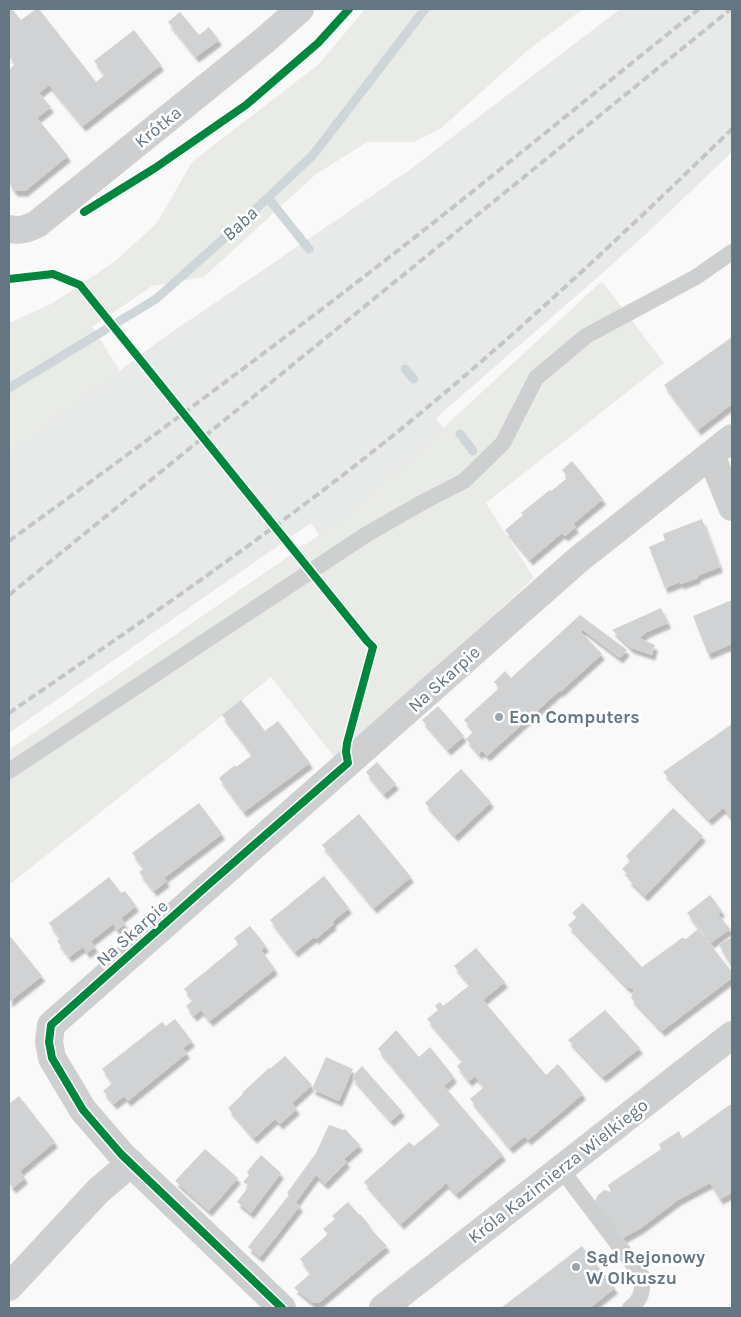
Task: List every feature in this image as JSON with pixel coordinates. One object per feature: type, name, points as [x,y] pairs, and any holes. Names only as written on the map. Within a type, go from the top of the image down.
[{"type":"street","name":"Krótka","points":[[9,229],[16,231],[27,229],[36,224],[265,40],[300,9]]},
{"type":"street","name":"Na Skarpie","points":[[126,1158],[83,1110],[52,1058],[49,1042],[51,1025],[579,559],[732,438]]},
{"type":"street","points":[[711,455],[732,507]]},
{"type":"street","name":"Króla Kazimierza Wielkiego","points":[[383,1308],[732,1034]]},
{"type":"street","points":[[9,1287],[126,1158],[282,1308]]},
{"type":"lane","points":[[9,771],[367,534],[464,481],[503,443],[536,378],[586,336],[696,277],[732,252]]},
{"type":"lane","points":[[562,1169],[642,1276],[643,1289],[637,1303],[630,1308]]},
{"type":"shaded area","points":[[365,9],[583,9],[528,50],[439,130],[413,142],[367,142],[315,175],[204,277],[152,286],[92,327],[120,371],[9,454],[9,323],[53,303],[114,262],[157,223],[192,162],[319,64]]},
{"type":"shaded area","points":[[620,9],[732,9],[732,152],[646,234],[436,418],[444,429],[322,540],[311,523],[9,733],[9,454],[159,341],[408,171]]},
{"type":"shaded area","points":[[602,281],[664,363],[486,503],[534,578],[336,759],[271,677],[9,885],[9,750],[351,513]]},
{"type":"building","points":[[12,9],[21,20],[36,9],[39,9],[96,82],[105,75],[94,61],[134,30],[161,65],[83,126],[49,85],[39,93],[51,107],[37,118],[68,156],[25,191],[15,191],[9,183],[9,70],[15,64],[9,56],[9,12]]},
{"type":"building","points":[[180,12],[199,35],[209,27],[219,40],[196,57],[168,22]]},
{"type":"building","points":[[732,337],[732,404],[698,430],[664,385]]},
{"type":"building","points":[[572,461],[603,499],[573,524],[576,527],[565,536],[562,533],[530,560],[505,530],[523,515],[521,513],[566,479],[565,477],[567,476],[562,470]]},
{"type":"building","points":[[702,519],[720,567],[697,576],[698,578],[665,588],[649,547],[665,540],[663,534]]},
{"type":"building","points":[[732,600],[732,644],[708,654],[693,616]]},
{"type":"building","points":[[661,608],[668,623],[647,632],[639,638],[655,645],[652,655],[631,648],[612,630]]},
{"type":"building","points":[[580,615],[627,650],[620,658],[583,630],[581,632],[602,654],[487,756],[482,751],[479,754],[466,739],[474,731],[464,720],[499,688],[494,682],[505,671],[511,678]]},
{"type":"building","points":[[241,700],[265,731],[278,721],[310,763],[244,812],[219,778],[235,765],[236,767],[251,756],[249,754],[251,753],[222,715]]},
{"type":"building","points":[[438,706],[464,736],[448,750],[422,720]]},
{"type":"building","points":[[732,724],[732,818],[723,808],[709,820],[663,772]]},
{"type":"building","points":[[377,762],[396,784],[384,794],[366,772]]},
{"type":"building","points":[[461,769],[491,802],[455,836],[425,803]]},
{"type":"building","points":[[199,803],[222,834],[164,878],[167,881],[154,891],[139,872],[144,868],[132,853]]},
{"type":"building","points":[[673,808],[703,836],[645,896],[628,879],[631,877],[622,869],[630,861],[626,856]]},
{"type":"building","points":[[359,814],[411,877],[374,908],[322,845]]},
{"type":"building","points":[[324,876],[349,908],[316,939],[314,937],[295,952],[270,920]]},
{"type":"building","points":[[109,877],[121,893],[125,891],[136,906],[121,918],[125,924],[117,930],[113,924],[91,941],[95,947],[87,953],[83,947],[69,957],[57,941],[60,939],[49,923]]},
{"type":"building","points":[[710,895],[722,911],[718,914],[730,929],[711,943],[687,913]]},
{"type":"building","points":[[583,903],[642,967],[682,938],[686,939],[698,929],[732,972],[732,978],[662,1031],[631,998],[634,989],[627,987],[568,925],[577,917],[572,913]]},
{"type":"building","points":[[250,926],[266,946],[261,950],[275,969],[210,1021],[201,1010],[194,1016],[186,1006],[193,1000],[184,989],[239,944],[234,938]]},
{"type":"building","points":[[9,935],[42,976],[9,1002]]},
{"type":"building","points":[[732,937],[732,967],[719,945]]},
{"type":"building","points":[[476,948],[505,982],[483,1000],[546,1075],[558,1064],[583,1094],[528,1140],[525,1136],[510,1148],[470,1099],[484,1087],[475,1076],[469,1081],[457,1066],[463,1061],[427,1019],[438,1010],[435,1006],[440,1002],[443,1006],[470,985],[454,966]]},
{"type":"building","points":[[605,1010],[640,1048],[603,1077],[568,1040]]},
{"type":"building","points":[[175,1019],[192,1041],[183,1048],[187,1053],[128,1101],[124,1096],[114,1104],[103,1091],[113,1083],[102,1069],[162,1022],[166,1026]]},
{"type":"building","points":[[396,1030],[419,1057],[430,1047],[454,1077],[444,1086],[503,1155],[456,1194],[446,1183],[401,1224],[364,1182],[409,1142],[414,1146],[441,1124],[378,1049]]},
{"type":"building","points":[[285,1056],[312,1085],[292,1103],[297,1109],[280,1124],[275,1119],[254,1138],[228,1108],[269,1068]]},
{"type":"building","points":[[326,1057],[353,1069],[339,1101],[312,1089]]},
{"type":"building","points":[[362,1066],[402,1111],[391,1121],[352,1077]]},
{"type":"building","points":[[19,1096],[55,1142],[20,1171],[25,1178],[13,1188],[9,1183],[9,1104]]},
{"type":"building","points":[[732,1104],[732,1193],[720,1199],[710,1183],[678,1200],[641,1228],[623,1238],[595,1202],[597,1196],[604,1190],[611,1192],[608,1185],[661,1149],[659,1144],[679,1131],[682,1139]]},
{"type":"building","points":[[329,1125],[345,1129],[360,1145],[344,1159],[347,1162],[325,1184],[316,1175],[296,1202],[300,1206],[260,1257],[248,1247],[289,1195],[287,1193],[316,1153]]},
{"type":"building","points":[[205,1149],[238,1178],[209,1211],[175,1181]]},
{"type":"building","points":[[261,1155],[281,1173],[251,1213],[237,1202],[249,1186],[243,1182],[249,1175],[247,1172]]},
{"type":"building","points":[[348,1202],[387,1246],[320,1302],[313,1303],[294,1288],[311,1273],[300,1259],[328,1234],[323,1229],[335,1219],[332,1216]]},
{"type":"building","name":"Sąd Rejonowy W Olkuszu","points":[[582,1246],[615,1288],[590,1308],[501,1308]]},
{"type":"waterway","name":"Baba","points":[[9,388],[156,299],[238,226],[313,155],[425,9]]},
{"type":"waterway","points":[[268,198],[309,249]]},
{"type":"waterway","points":[[405,369],[414,379]]},
{"type":"waterway","points":[[460,434],[473,451]]},
{"type":"railway","points":[[9,541],[216,389],[369,273],[699,9]]},
{"type":"railway","points":[[9,595],[731,9]]},
{"type":"railway","points":[[9,713],[267,532],[368,456],[458,382],[578,276],[732,129]]},
{"type":"cycle path","points":[[84,212],[155,168],[246,105],[318,43],[349,9]]},
{"type":"cycle path","points":[[9,279],[53,274],[80,285],[373,647],[347,743],[348,763],[51,1025],[49,1042],[52,1058],[83,1110],[121,1154],[282,1308]]},
{"type":"place","name":"Eon Computers","points":[[499,717]]},
{"type":"place","name":"Sąd Rejonowy W Olkuszu","points":[[576,1267]]}]
